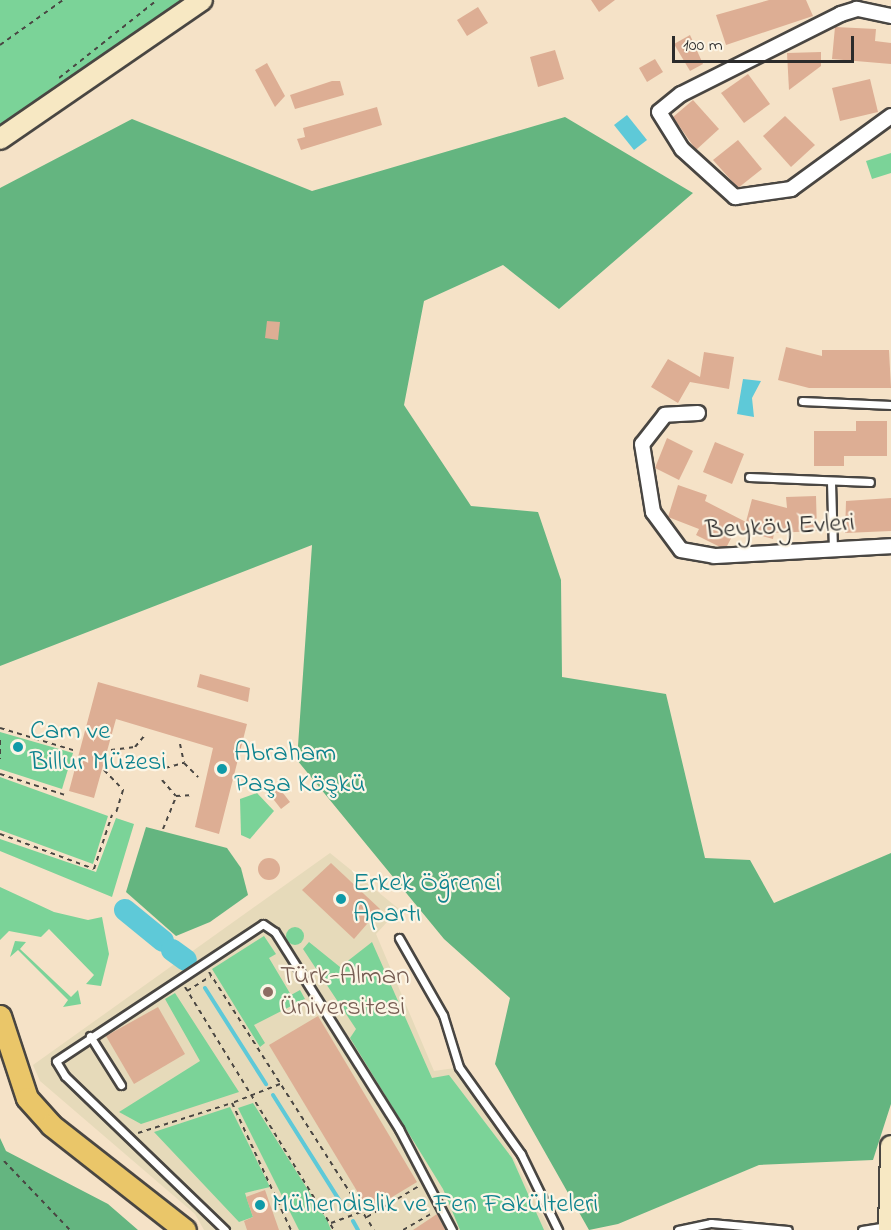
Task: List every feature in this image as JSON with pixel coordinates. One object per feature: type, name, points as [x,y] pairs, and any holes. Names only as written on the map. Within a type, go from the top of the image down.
[{"type":"main road","points":[[0,1016],[27,1098],[77,1146],[185,1230]]},
{"type":"street","points":[[0,139],[202,0]]},
{"type":"street","points":[[891,16],[857,9],[841,14],[681,94],[659,112],[682,149],[735,196],[791,189],[891,116]]},
{"type":"street","name":"Beyköy Evleri","points":[[698,413],[665,415],[642,444],[653,512],[681,550],[714,556],[891,546]]},
{"type":"street","points":[[889,1228],[891,1146]]},
{"type":"lane","points":[[802,401],[891,405]]},
{"type":"lane","points":[[749,477],[870,482]]},
{"type":"lane","points":[[831,482],[833,548]]},
{"type":"lane","points":[[225,1230],[58,1067],[61,1056],[180,979],[257,925],[269,925],[426,1182],[452,1230]]},
{"type":"lane","points":[[399,938],[443,1015],[459,1067],[521,1154],[558,1230]]},
{"type":"lane","points":[[90,1036],[121,1085]]},
{"type":"lane","points":[[678,1230],[711,1223],[788,1230]]},
{"type":"lane","points":[[862,1230],[889,1228]]},
{"type":"path","points":[[0,45],[63,0]]},
{"type":"path","points":[[51,84],[157,0]]},
{"type":"path","points":[[0,728],[76,751]]},
{"type":"path","points":[[111,750],[135,747],[146,734]]},
{"type":"path","points":[[0,740],[0,759]]},
{"type":"path","points":[[180,744],[184,763],[198,777]]},
{"type":"path","points":[[165,768],[184,763]]},
{"type":"path","points":[[0,834],[94,869],[123,790],[104,770]]},
{"type":"path","points":[[0,774],[65,795]]},
{"type":"path","points":[[162,780],[176,796]]},
{"type":"path","points":[[176,796],[194,795]]},
{"type":"path","points":[[163,829],[176,796]]},
{"type":"path","points":[[203,963],[374,1230]]},
{"type":"path","points":[[187,991],[212,976]]},
{"type":"path","points":[[180,979],[334,1230]]},
{"type":"path","points":[[128,1136],[254,1098],[280,1084]]},
{"type":"path","points":[[232,1103],[291,1230]]},
{"type":"path","points":[[4,1161],[70,1230]]},
{"type":"path","points":[[366,1217],[426,1182]]},
{"type":"path","points":[[404,1230],[440,1209]]},
{"type":"path","points":[[331,1223],[361,1212]]},
{"type":"shaded area","name":"Türk-Alman Üniversitesi","points":[[330,853],[399,909],[376,934],[434,1071],[455,1068],[507,1145],[550,1230],[204,1230],[195,1214],[40,1081],[33,1065]]},
{"type":"green space","points":[[0,0],[185,0],[0,129]]},
{"type":"green space","points":[[565,117],[693,193],[559,309],[503,265],[424,301],[404,405],[471,506],[538,512],[561,580],[562,677],[666,694],[705,858],[750,860],[774,903],[891,853],[891,1104],[873,1160],[759,1165],[618,1224],[589,1230],[495,1064],[510,998],[444,939],[297,760],[312,545],[0,666],[0,188],[132,119],[312,191]]},
{"type":"green space","points":[[891,153],[891,173],[872,179],[866,161]]},
{"type":"green space","points":[[0,732],[73,753],[62,789],[0,769]]},
{"type":"green space","points":[[0,777],[108,816],[93,864],[0,830]]},
{"type":"green space","points":[[257,793],[274,811],[250,839],[241,835],[240,799]]},
{"type":"green space","points":[[116,818],[134,824],[112,897],[0,851],[0,839],[96,872]]},
{"type":"green space","points":[[146,827],[227,848],[241,868],[248,895],[210,922],[176,936],[126,892]]},
{"type":"green space","points":[[0,887],[54,912],[88,920],[102,917],[109,954],[101,986],[86,984],[94,975],[49,929],[41,937],[9,931],[0,940]]},
{"type":"green space","points":[[295,927],[301,930],[304,936],[301,942],[295,945],[289,942],[286,936],[289,930]]},
{"type":"green space","points":[[264,936],[276,954],[269,958],[291,995],[300,990],[305,999],[254,1025],[265,1043],[260,1047],[212,969]]},
{"type":"green space","points":[[15,941],[26,942],[20,949],[71,997],[78,990],[81,1004],[63,1007],[68,1000],[18,950],[10,957]]},
{"type":"green space","points":[[309,942],[340,967],[372,942],[432,1078],[449,1075],[512,1158],[544,1230],[460,1230],[443,1189],[350,1038],[356,1029],[303,949]]},
{"type":"green space","points":[[175,993],[239,1092],[141,1124],[119,1112],[200,1061],[165,999]]},
{"type":"green space","points":[[253,1103],[327,1220],[331,1230],[299,1230],[238,1108]]},
{"type":"green space","points":[[230,1107],[270,1187],[245,1193],[253,1217],[239,1222],[154,1132]]},
{"type":"green space","points":[[0,1138],[6,1151],[108,1204],[138,1230],[0,1230]]},
{"type":"water","points":[[627,115],[647,140],[634,150],[614,125]]},
{"type":"water","points":[[743,379],[761,381],[752,398],[754,417],[737,414]]},
{"type":"building","points":[[591,0],[615,0],[599,12]]},
{"type":"building","points":[[769,0],[806,0],[813,16],[726,45],[716,15]]},
{"type":"building","points":[[478,7],[488,23],[467,36],[457,20]]},
{"type":"building","points":[[835,27],[876,29],[875,41],[891,43],[891,64],[832,59]]},
{"type":"building","points":[[690,35],[703,64],[690,71],[674,44]]},
{"type":"building","points":[[555,50],[564,79],[538,87],[530,57]]},
{"type":"building","points":[[821,52],[821,66],[789,90],[787,53]]},
{"type":"building","points":[[655,59],[663,72],[647,82],[639,68]]},
{"type":"building","points":[[267,63],[285,96],[275,107],[255,70]]},
{"type":"building","points":[[748,74],[770,104],[744,123],[721,93]]},
{"type":"building","points":[[870,79],[878,112],[840,121],[832,88]]},
{"type":"building","points":[[332,81],[340,81],[344,95],[295,109],[290,95]]},
{"type":"building","points":[[693,100],[719,129],[696,150],[673,117]]},
{"type":"building","points":[[377,107],[382,125],[301,150],[297,139],[305,137],[303,128]]},
{"type":"building","points":[[785,116],[815,145],[791,167],[763,136]]},
{"type":"building","points":[[738,140],[762,169],[738,188],[713,160]]},
{"type":"building","points":[[267,321],[280,322],[278,340],[265,338]]},
{"type":"building","points":[[786,347],[822,356],[822,350],[889,350],[891,388],[809,388],[778,380]]},
{"type":"building","points":[[704,352],[734,357],[729,389],[690,382],[678,403],[651,387],[668,359],[700,377]]},
{"type":"building","points":[[856,421],[887,421],[887,456],[844,456],[844,466],[814,466],[814,431],[856,431]]},
{"type":"building","points":[[667,438],[693,451],[679,480],[655,468]]},
{"type":"building","points":[[715,442],[744,454],[732,484],[703,472]]},
{"type":"building","points":[[678,485],[707,495],[705,501],[746,522],[752,499],[787,508],[786,497],[816,496],[817,531],[774,533],[773,539],[736,529],[727,546],[720,547],[696,535],[699,529],[668,517]]},
{"type":"building","points":[[891,498],[891,531],[845,533],[846,501]]},
{"type":"building","points":[[200,674],[250,688],[248,702],[197,687]]},
{"type":"building","name":"Abraham Paşa Köşkü","points":[[98,682],[247,724],[219,834],[195,827],[213,748],[116,719],[94,798],[69,791]]},
{"type":"building","points":[[276,784],[290,802],[281,809],[267,791]]},
{"type":"building","points":[[269,858],[277,861],[280,869],[277,877],[269,880],[261,877],[258,869],[261,861]]},
{"type":"building","name":"Erkek Öğrenci Apartı","points":[[331,863],[380,909],[354,939],[302,890]]},
{"type":"building","points":[[158,1007],[185,1054],[134,1084],[106,1036]]},
{"type":"building","points":[[318,1016],[417,1182],[369,1211],[269,1045]]},
{"type":"building","name":"Mühendislik ve Fen Fakülteleri","points":[[265,1190],[279,1230],[247,1230],[244,1221],[253,1217],[246,1197]]},
{"type":"building","points":[[437,1214],[445,1230],[413,1230]]},
{"type":"waterway","points":[[125,910],[163,941]]},
{"type":"waterway","points":[[172,950],[186,960]]},
{"type":"waterway","points":[[205,988],[266,1084]]},
{"type":"waterway","points":[[273,1095],[346,1211]]},
{"type":"waterway","points":[[353,1221],[358,1230]]},
{"type":"place","name":"Cam ve Billur Müzesi","points":[[18,747]]},
{"type":"place","name":"Abraham Paşa Köşkü","points":[[222,769]]},
{"type":"place","name":"Erkek Öğrenci Apartı","points":[[341,899]]},
{"type":"place","name":"Türk-Alman Üniversitesi","points":[[268,992]]},
{"type":"place","name":"Mühendislik ve Fen Fakülteleri","points":[[260,1205]]}]
